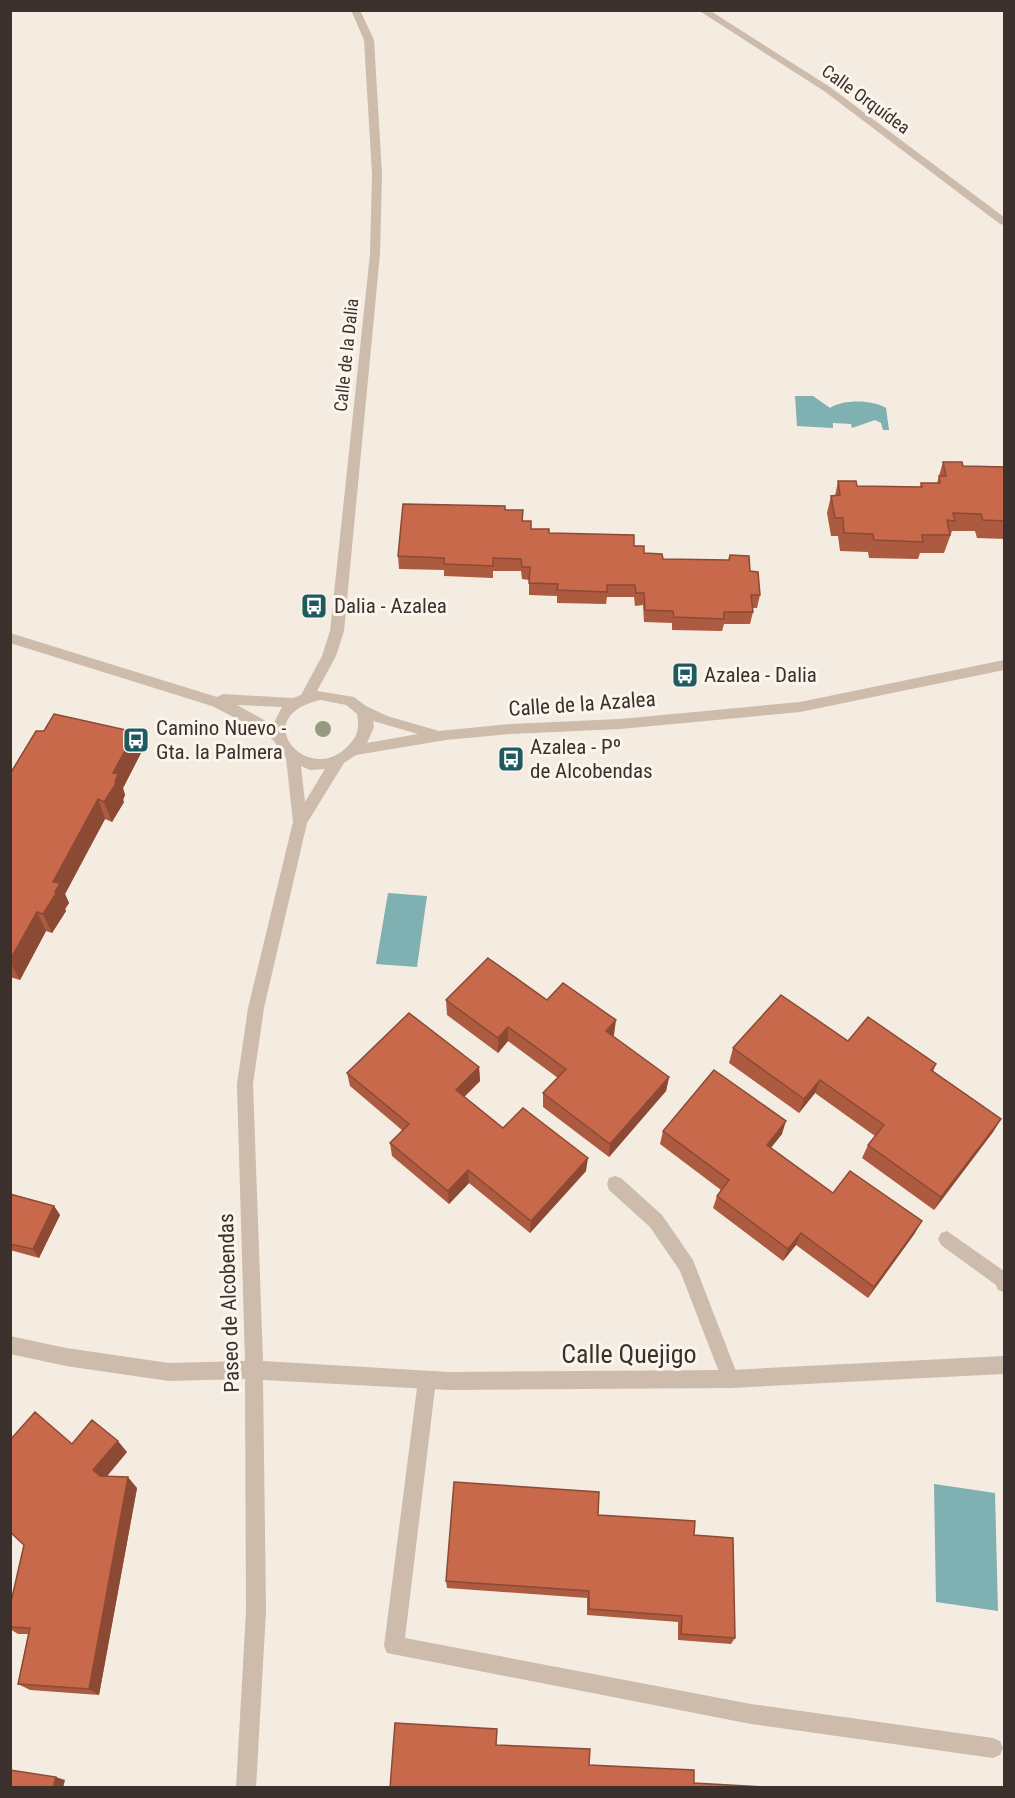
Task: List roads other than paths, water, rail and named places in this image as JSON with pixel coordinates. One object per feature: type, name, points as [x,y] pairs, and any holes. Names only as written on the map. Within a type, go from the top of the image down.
[{"type":"street","name":"Calle de la Dalia","points":[[301,701],[329,656],[336,631],[375,254],[377,174],[369,40],[355,10]]},
{"type":"street","name":"Calle Orquídea","points":[[702,10],[827,89],[1005,222]]},
{"type":"street","points":[[10,638],[39,649],[211,698],[249,716],[279,737]]},
{"type":"street","name":"Calle de la Azalea","points":[[357,750],[446,735],[511,729],[620,724],[800,707],[1005,665]]},
{"type":"street","points":[[211,698],[301,701],[335,696],[349,700],[362,710],[365,716],[367,729],[357,750],[338,761],[315,763],[293,757],[283,747],[279,737],[280,721],[286,711],[301,701]]},
{"type":"street","name":"Calle de la Azalea","points":[[362,710],[383,720],[409,728],[446,735]]},
{"type":"street","name":"Paseo de Alcobendas","points":[[293,757],[300,822]]},
{"type":"street","name":"Paseo de Alcobendas","points":[[246,1788],[256,1611],[254,1371],[245,1084],[256,1008],[300,822],[338,761]]},
{"type":"street","points":[[615,1184],[656,1221],[687,1266],[730,1379]]},
{"type":"street","points":[[947,1239],[1005,1284]]},
{"type":"street","name":"Calle Quejigo","points":[[10,1345],[66,1357],[169,1372],[254,1371],[427,1380],[730,1379],[1005,1365]]},
{"type":"street","points":[[427,1380],[394,1646],[751,1714],[993,1748]]},
{"type":"water","points":[[795,396],[813,396],[830,408],[850,402],[880,405],[886,408],[889,430],[883,430],[881,423],[875,420],[852,428],[851,424],[833,423],[833,428],[797,426]]},
{"type":"water","points":[[388,893],[427,896],[417,967],[376,964]]},
{"type":"water","points":[[934,1484],[995,1493],[998,1611],[936,1602]]},
{"type":"place","name":"Dalia - Azalea","points":[[314,606]]},
{"type":"place","name":"Azalea - Dalia","points":[[685,675]]},
{"type":"place","name":"Camino Nuevo - Gta. la Palmera","points":[[136,740]]},
{"type":"place","name":"Azalea - Pº de Alcobendas","points":[[511,759]]}]
